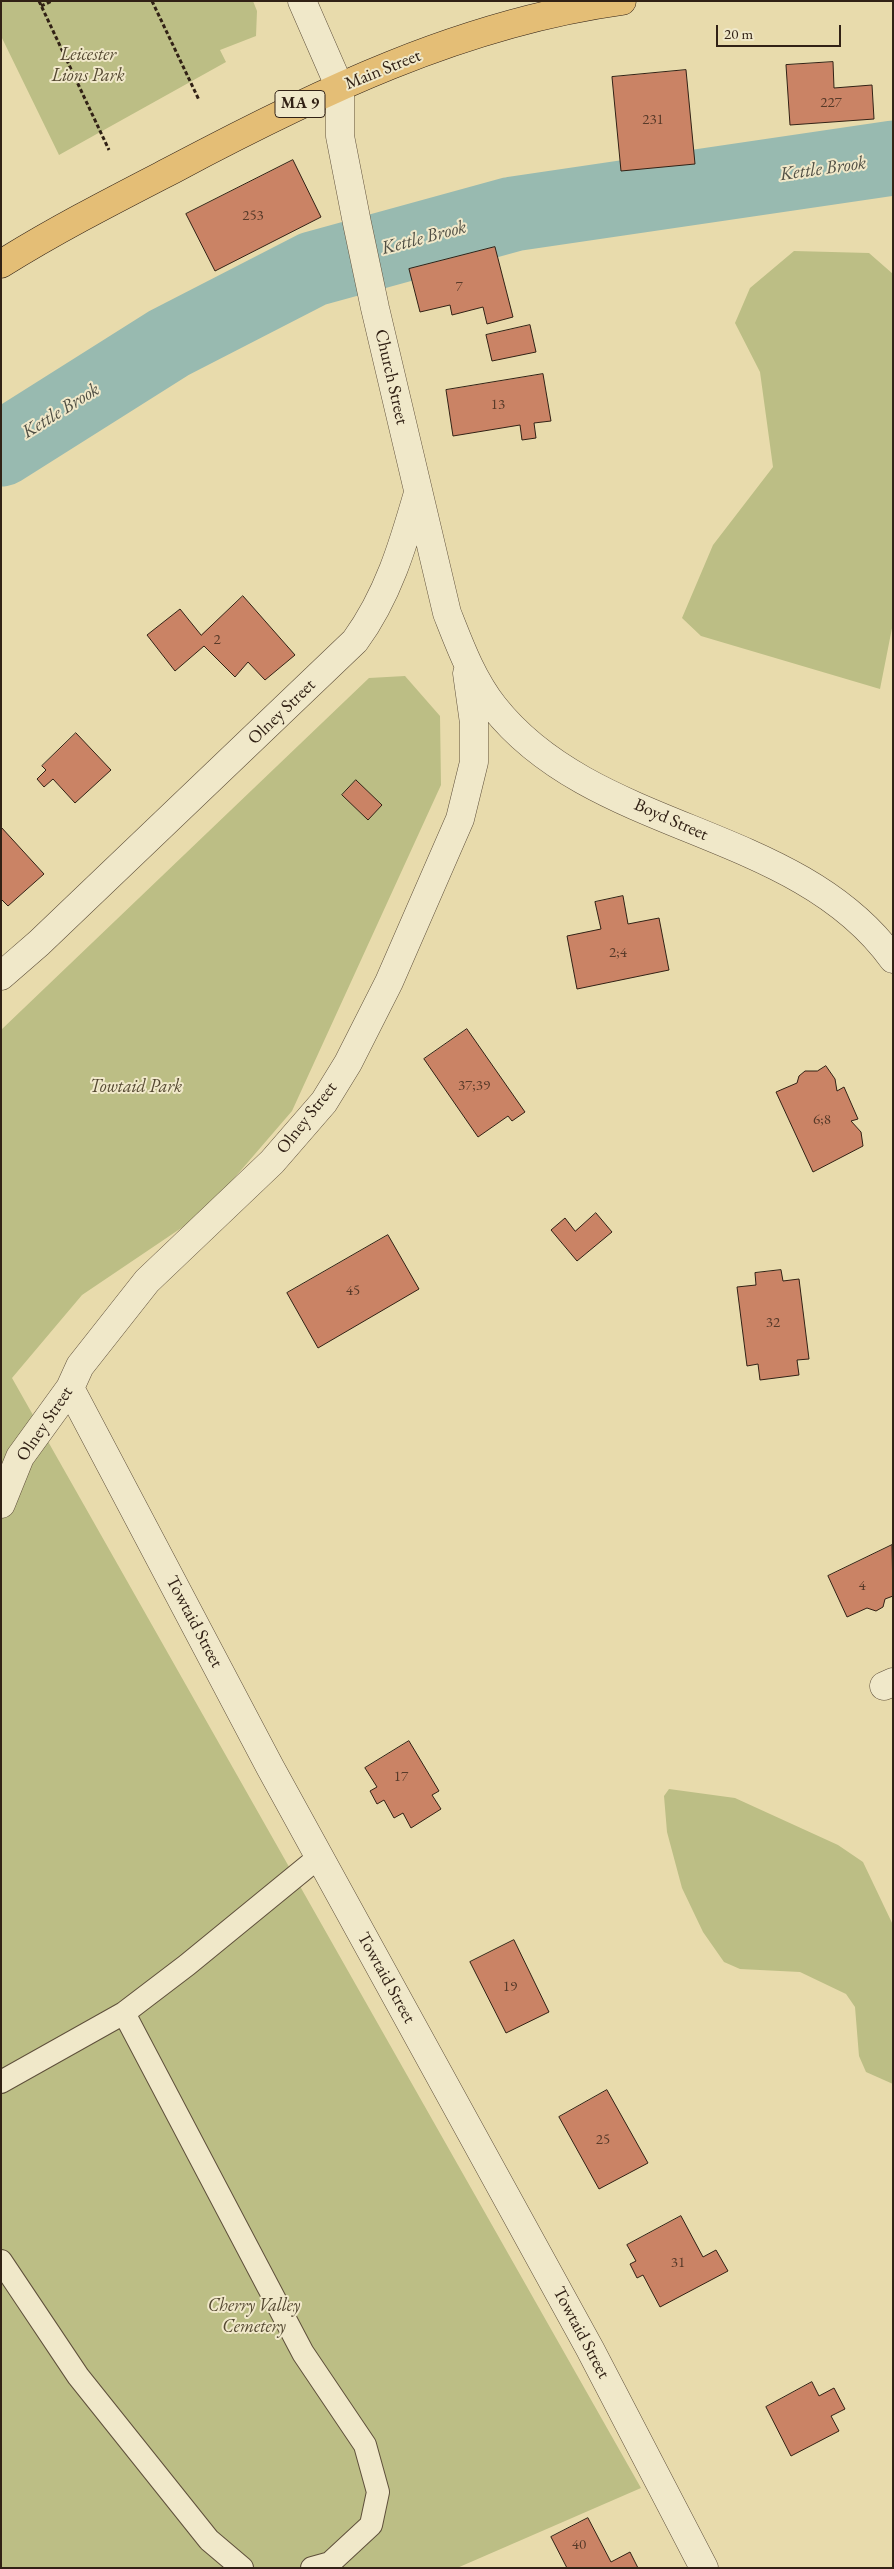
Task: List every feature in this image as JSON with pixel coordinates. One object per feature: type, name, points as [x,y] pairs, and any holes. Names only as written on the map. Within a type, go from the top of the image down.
[{"type":"highway","name":"Main Street","points":[[1,264],[39,240],[272,117],[340,88],[437,48],[498,26],[622,1]]},
{"type":"street","points":[[302,1],[340,88]]},
{"type":"street","name":"Church Street","points":[[340,88],[340,136],[375,308],[447,613],[466,662]]},
{"type":"street","name":"Olney Street","points":[[1,976],[355,641],[378,605],[388,583],[418,491]]},
{"type":"street","name":"Olney Street","points":[[1,1504],[20,1458],[70,1388],[80,1366],[147,1281],[244,1190],[286,1147],[324,1102],[348,1063],[389,982],[460,819],[474,762],[474,723],[466,662]]},
{"type":"street","name":"Boyd Street","points":[[466,662],[478,685],[495,708],[515,730],[557,764],[598,788],[771,864],[817,889],[856,919],[893,959]]},
{"type":"street","name":"Towtaid Street","points":[[70,1388],[320,1857],[590,2349],[704,2568]]},
{"type":"lane","points":[[1,2082],[124,2013],[187,1965],[320,1857]]},
{"type":"lane","points":[[124,2013],[304,2354],[366,2445],[378,2492],[371,2525],[330,2563],[312,2568]]},
{"type":"lane","points":[[1,2260],[78,2376],[209,2540],[242,2568]]},
{"type":"path","points":[[39,1],[109,150]]},
{"type":"path","points":[[41,6],[52,1]]},
{"type":"path","points":[[152,1],[198,100]]},
{"type":"green space","name":"Leicester Lions Park","points":[[1,1],[253,1],[257,11],[256,36],[220,50],[226,62],[59,155],[1,36]]},
{"type":"green space","points":[[794,251],[869,253],[893,274],[893,623],[880,689],[701,636],[682,618],[713,545],[773,467],[760,372],[735,323],[750,288]]},
{"type":"green space","points":[[405,676],[440,716],[441,785],[292,1111],[205,1212],[82,1295],[12,1378],[641,2488],[457,2568],[1,2568],[1,1030],[369,678]]},
{"type":"green space","points":[[669,1789],[735,1798],[838,1845],[863,1862],[893,1925],[893,2084],[866,2072],[859,2056],[855,2007],[846,1994],[800,1972],[740,1969],[724,1962],[703,1932],[682,1888],[667,1832],[664,1796]]},
{"type":"building","points":[[833,62],[834,88],[872,85],[874,119],[790,125],[786,65]]},
{"type":"building","points":[[686,70],[695,164],[621,171],[612,77]]},
{"type":"building","points":[[293,160],[321,217],[215,271],[186,214]]},
{"type":"building","points":[[495,247],[513,317],[487,324],[483,307],[452,315],[450,305],[420,312],[409,269]]},
{"type":"building","points":[[530,325],[536,352],[492,361],[486,335]]},
{"type":"building","points":[[543,374],[551,421],[534,423],[536,438],[522,440],[520,425],[453,436],[446,390]]},
{"type":"building","points":[[243,596],[295,655],[265,680],[248,662],[235,677],[204,646],[175,671],[147,635],[180,609],[201,635]]},
{"type":"building","points":[[76,733],[111,770],[75,803],[53,779],[44,787],[37,779],[46,770],[42,766]]},
{"type":"building","points":[[356,780],[382,805],[368,820],[342,795]]},
{"type":"building","points":[[1,827],[44,874],[8,906],[1,899]]},
{"type":"building","points":[[623,896],[628,924],[659,918],[669,970],[577,989],[567,936],[601,929],[595,902]]},
{"type":"building","points":[[467,1029],[525,1112],[512,1121],[508,1116],[478,1137],[424,1059]]},
{"type":"building","points":[[826,1066],[835,1079],[837,1091],[844,1087],[858,1119],[851,1121],[861,1132],[863,1146],[813,1172],[776,1092],[797,1083],[799,1076],[805,1071],[817,1071]]},
{"type":"building","points":[[596,1213],[612,1232],[577,1261],[551,1230],[565,1218],[575,1231]]},
{"type":"building","points":[[388,1235],[419,1289],[318,1348],[287,1293]]},
{"type":"building","points":[[781,1270],[783,1281],[799,1279],[809,1359],[797,1360],[799,1375],[760,1380],[758,1364],[747,1366],[737,1287],[756,1285],[755,1273]]},
{"type":"building","points":[[892,1545],[893,1596],[885,1599],[883,1607],[876,1611],[867,1608],[847,1617],[828,1576]]},
{"type":"building","points":[[409,1741],[439,1791],[432,1795],[441,1809],[411,1828],[403,1813],[394,1818],[384,1800],[377,1804],[370,1791],[377,1787],[365,1768]]},
{"type":"building","points":[[514,1940],[549,2012],[506,2033],[470,1962]]},
{"type":"building","points":[[607,2090],[648,2163],[599,2189],[559,2117]]},
{"type":"building","points":[[681,2216],[703,2257],[716,2250],[728,2271],[660,2307],[643,2275],[637,2278],[630,2264],[636,2261],[627,2245]]},
{"type":"building","points":[[812,2382],[819,2396],[834,2388],[845,2409],[831,2416],[839,2431],[791,2456],[766,2407]]},
{"type":"building","points":[[588,2518],[611,2562],[630,2552],[638,2568],[567,2568],[551,2537]]},
{"type":"waterway","name":"Kettle Brook","points":[[1,449],[169,343],[313,269],[513,214],[893,158]]},
{"type":"park label","name":"Towtaid Park","points":[[136,1087]]},
{"type":"park label","name":"Cherry Valley Cemetery","points":[[254,2316]]}]
